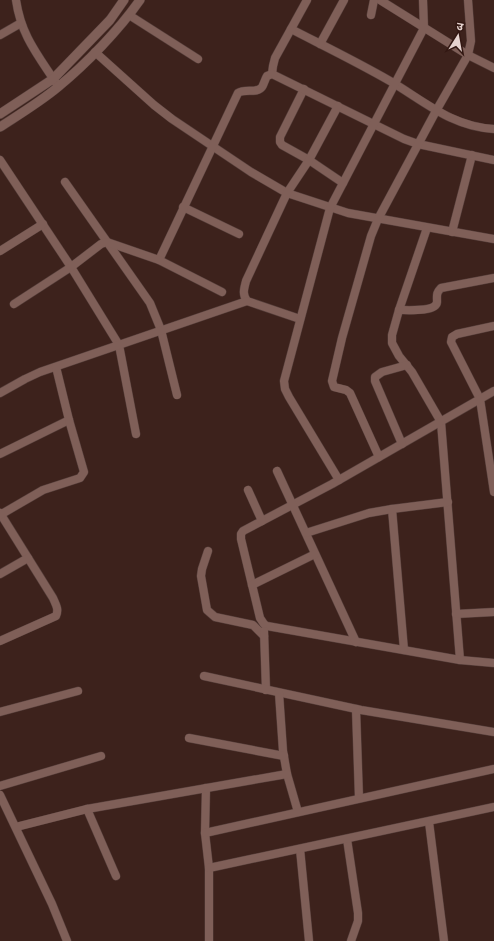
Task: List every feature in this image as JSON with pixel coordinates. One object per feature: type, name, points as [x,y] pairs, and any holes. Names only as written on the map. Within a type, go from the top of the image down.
[{"type":"street","points":[[16,0],[21,23],[27,38],[56,83]]},
{"type":"street","points":[[0,126],[34,105],[56,83],[110,20],[124,0]]},
{"type":"street","points":[[0,114],[56,83],[95,52],[129,15],[140,0]]},
{"type":"street","points":[[272,74],[275,58],[307,0]]},
{"type":"street","points":[[320,44],[344,0]]},
{"type":"street","points":[[371,15],[374,0]]},
{"type":"street","points":[[380,0],[468,55],[494,68]]},
{"type":"street","points":[[339,480],[285,389],[284,381],[286,368],[330,208],[424,28],[423,0]]},
{"type":"street","points":[[379,457],[350,393],[346,390],[334,388],[332,381],[346,324],[371,236],[378,219],[468,55],[471,41],[468,0]]},
{"type":"street","points":[[129,15],[198,59]]},
{"type":"street","points":[[0,35],[21,23]]},
{"type":"street","points":[[291,30],[339,52],[394,84],[436,111],[458,122],[473,127],[494,129]]},
{"type":"street","points":[[95,52],[154,105],[251,172],[287,193],[348,213],[494,239]]},
{"type":"street","points":[[272,74],[418,144],[494,160]]},
{"type":"street","points":[[159,260],[238,93],[242,90],[258,91],[262,88],[264,80],[267,76],[272,74]]},
{"type":"street","points":[[304,90],[280,137],[280,142],[282,145],[309,160],[343,183]]},
{"type":"street","points":[[247,301],[243,291],[246,281],[287,193],[309,160],[338,106]]},
{"type":"street","points":[[452,232],[472,155]]},
{"type":"street","points":[[0,160],[71,267],[119,345],[136,434]]},
{"type":"street","points":[[65,182],[150,303],[161,330],[177,395]]},
{"type":"street","points":[[183,207],[239,234]]},
{"type":"street","points":[[0,251],[42,224]]},
{"type":"street","points":[[427,228],[399,310],[392,335],[392,343],[399,356],[412,372],[441,422],[460,660]]},
{"type":"street","points":[[14,304],[71,267],[101,244],[107,242],[159,260],[222,292]]},
{"type":"street","points":[[399,310],[430,309],[435,307],[437,303],[436,296],[441,288],[494,278]]},
{"type":"street","points":[[0,393],[25,379],[56,367],[247,301],[300,319]]},
{"type":"street","points":[[494,326],[457,334],[452,337],[451,342],[480,399],[494,492]]},
{"type":"street","points":[[402,444],[375,381],[375,377],[382,372],[407,365]]},
{"type":"street","points":[[0,641],[56,616],[58,611],[53,598],[0,514],[43,490],[83,476],[83,466],[69,420],[56,367]]},
{"type":"street","points":[[494,391],[339,480],[243,531],[240,539],[260,618],[267,626],[460,660],[494,663]]},
{"type":"street","points":[[0,454],[69,420]]},
{"type":"street","points":[[277,471],[356,642]]},
{"type":"street","points":[[248,490],[262,521]]},
{"type":"street","points":[[306,532],[356,516],[392,509],[448,502]]},
{"type":"street","points":[[392,509],[404,650]]},
{"type":"street","points":[[208,551],[201,576],[208,610],[215,617],[253,625],[264,636]]},
{"type":"street","points":[[252,585],[316,554]]},
{"type":"street","points":[[0,574],[28,558]]},
{"type":"street","points":[[456,614],[494,612]]},
{"type":"street","points":[[264,624],[266,690]]},
{"type":"street","points":[[204,676],[356,709],[494,732]]},
{"type":"street","points":[[0,712],[78,691]]},
{"type":"street","points":[[279,693],[284,756],[287,774],[298,812]]},
{"type":"street","points":[[356,709],[359,798]]},
{"type":"street","points":[[189,738],[284,756]]},
{"type":"street","points":[[0,786],[101,756]]},
{"type":"street","points":[[205,833],[494,769]]},
{"type":"street","points":[[16,827],[87,809],[287,774]]},
{"type":"street","points":[[206,788],[205,833],[209,868],[209,941]]},
{"type":"street","points":[[0,795],[52,904],[67,941]]},
{"type":"street","points":[[209,868],[494,808]]},
{"type":"street","points":[[87,809],[116,876]]},
{"type":"street","points":[[429,822],[444,941]]},
{"type":"street","points":[[347,839],[358,913],[358,921],[351,941]]},
{"type":"street","points":[[300,849],[309,941]]}]
